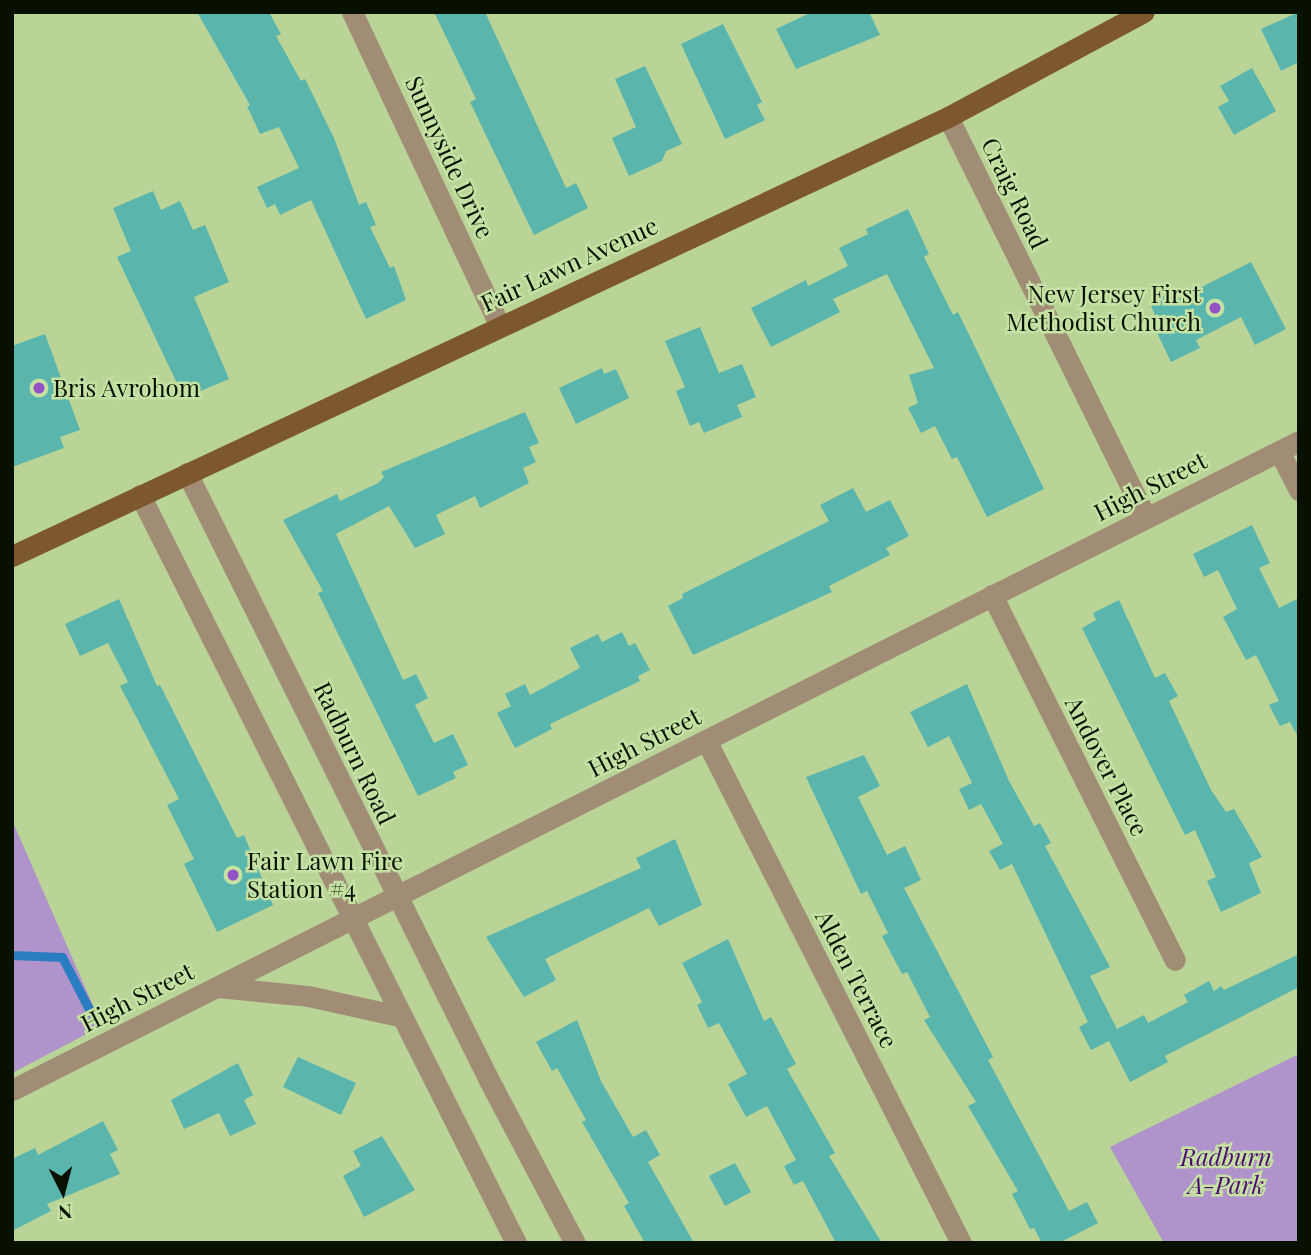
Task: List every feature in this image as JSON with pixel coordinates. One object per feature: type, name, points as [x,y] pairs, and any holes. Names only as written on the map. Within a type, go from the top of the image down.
[{"type":"main road","name":"Fair Lawn Avenue","points":[[12,556],[499,325],[948,117],[1144,12]]},
{"type":"street","name":"Sunnyside Drive","points":[[352,12],[499,325]]},
{"type":"street","name":"Craig Road","points":[[948,117],[1146,518]]},
{"type":"street","name":"High Street","points":[[12,1090],[1299,441]]},
{"type":"street","points":[[1279,451],[1299,490]]},
{"type":"street","name":"Radburn Road","points":[[187,473],[397,896],[575,1243]]},
{"type":"street","points":[[141,495],[351,919],[516,1243]]},
{"type":"street","name":"Andover Place","points":[[992,595],[1175,960]]},
{"type":"street","name":"Alden Terrace","points":[[706,740],[961,1243]]},
{"type":"street","points":[[217,986],[308,996],[400,1016]]},
{"type":"green space","points":[[12,820],[102,1026],[12,1073]]},
{"type":"green space","name":"Radburn A-Park","points":[[1299,1054],[1299,1243],[1164,1243],[1110,1147]]},
{"type":"building","points":[[197,12],[269,12],[281,34],[276,36],[301,81],[305,79],[334,138],[359,205],[366,202],[376,225],[370,227],[390,268],[394,266],[406,300],[366,319],[311,200],[280,215],[275,204],[267,208],[257,187],[299,168],[279,127],[260,134],[247,106],[250,105]]},
{"type":"building","points":[[434,12],[485,12],[566,188],[576,183],[588,208],[534,235],[470,102],[476,99]]},
{"type":"building","points":[[812,12],[869,12],[880,35],[796,69],[776,29]]},
{"type":"building","points":[[1299,12],[1299,62],[1281,71],[1261,29]]},
{"type":"building","points":[[723,24],[762,102],[757,105],[765,120],[725,139],[681,44]]},
{"type":"building","points":[[645,66],[682,144],[666,151],[662,161],[629,176],[612,138],[636,127],[615,79]]},
{"type":"building","points":[[1252,68],[1276,111],[1234,135],[1218,107],[1229,101],[1220,86]]},
{"type":"building","points":[[153,191],[161,210],[180,201],[193,230],[205,225],[229,282],[194,297],[229,379],[184,398],[117,257],[131,251],[113,208]]},
{"type":"building","points":[[908,209],[929,254],[924,257],[953,315],[958,312],[1044,489],[987,517],[957,457],[952,459],[935,426],[921,433],[908,408],[918,403],[909,375],[934,368],[887,274],[833,299],[840,312],[771,347],[751,308],[806,280],[808,286],[848,266],[839,248],[868,234],[866,229]]},
{"type":"building","points":[[1251,262],[1286,329],[1255,345],[1241,317],[1196,340],[1200,348],[1171,362],[1150,318],[1155,315],[1150,303],[1174,291],[1178,299]]},
{"type":"building","points":[[700,327],[719,373],[742,364],[756,397],[737,405],[742,417],[704,433],[699,422],[690,426],[676,391],[685,387],[665,341]]},
{"type":"building","name":"Bris Avrohom","points":[[45,334],[80,430],[60,437],[64,448],[12,467],[12,346]]},
{"type":"building","points":[[602,368],[604,374],[616,369],[629,398],[576,424],[559,388]]},
{"type":"building","points":[[525,412],[539,443],[529,447],[536,462],[523,468],[529,483],[480,508],[475,496],[436,515],[445,534],[415,548],[389,506],[336,534],[403,680],[416,674],[428,698],[415,705],[434,743],[453,734],[468,765],[453,772],[456,778],[418,796],[318,593],[323,591],[283,520],[337,494],[340,501],[378,483],[384,477],[381,472]]},
{"type":"building","points":[[853,488],[866,512],[890,500],[909,536],[886,548],[890,555],[829,586],[832,592],[693,655],[668,606],[683,598],[682,594],[829,521],[820,505]]},
{"type":"building","points":[[1252,525],[1270,563],[1259,568],[1279,608],[1299,598],[1299,739],[1290,722],[1280,726],[1269,705],[1279,701],[1256,655],[1246,660],[1223,617],[1237,609],[1218,570],[1204,577],[1193,554]]},
{"type":"building","points":[[119,599],[157,686],[160,685],[237,838],[244,835],[273,905],[217,932],[184,864],[194,859],[167,805],[179,799],[120,686],[128,682],[108,643],[80,656],[65,624]]},
{"type":"building","points":[[1119,600],[1155,678],[1165,673],[1178,696],[1169,701],[1211,790],[1226,812],[1234,809],[1262,857],[1249,863],[1261,893],[1221,912],[1207,881],[1216,877],[1195,830],[1185,835],[1082,628],[1096,620],[1093,613]]},
{"type":"building","points":[[622,632],[629,646],[635,643],[650,670],[638,676],[640,681],[550,724],[552,729],[515,748],[497,713],[511,706],[505,694],[525,684],[530,695],[580,668],[570,648],[598,634],[602,642]]},
{"type":"building","points":[[967,684],[1009,781],[1034,826],[1040,823],[1051,843],[1045,846],[1110,967],[1090,976],[1117,1029],[1144,1015],[1148,1023],[1188,1002],[1184,995],[1209,981],[1214,991],[1221,986],[1224,990],[1299,954],[1299,987],[1165,1056],[1168,1062],[1130,1082],[1109,1041],[1091,1050],[1079,1027],[1088,1022],[1012,864],[1000,870],[989,851],[1003,844],[981,804],[969,810],[959,789],[972,783],[949,736],[928,747],[910,712]]},
{"type":"building","points":[[864,755],[880,786],[858,797],[887,855],[905,846],[921,880],[904,888],[993,1057],[988,1060],[1069,1211],[1087,1202],[1098,1223],[1059,1243],[1042,1243],[1034,1228],[1030,1229],[1012,1194],[1018,1191],[968,1106],[976,1102],[924,1020],[930,1017],[907,972],[902,974],[882,936],[888,933],[867,891],[861,894],[806,777]]},
{"type":"building","points":[[675,839],[702,905],[659,926],[649,908],[545,959],[556,980],[524,997],[486,937],[641,868],[636,858]]},
{"type":"building","points":[[728,939],[764,1021],[771,1017],[796,1064],[787,1069],[835,1153],[829,1156],[882,1243],[836,1243],[803,1181],[794,1185],[784,1166],[796,1160],[767,1106],[746,1117],[728,1084],[747,1074],[719,1023],[708,1028],[697,1005],[702,1002],[682,963]]},
{"type":"building","points":[[577,1020],[601,1081],[633,1137],[646,1130],[660,1155],[648,1162],[694,1243],[645,1243],[624,1206],[629,1203],[582,1122],[586,1120],[557,1068],[552,1071],[536,1042]]},
{"type":"building","points":[[298,1057],[356,1083],[341,1115],[283,1087]]},
{"type":"building","points":[[238,1063],[253,1095],[244,1100],[256,1124],[230,1136],[219,1113],[184,1129],[171,1100]]},
{"type":"building","points":[[103,1121],[118,1150],[110,1154],[120,1174],[47,1204],[51,1211],[12,1231],[12,1159],[35,1148],[38,1155]]},
{"type":"building","points":[[382,1136],[415,1190],[364,1217],[343,1176],[361,1166],[353,1151]]},
{"type":"building","points":[[735,1163],[751,1192],[725,1206],[709,1176]]},
{"type":"waterway","points":[[12,955],[62,957],[91,1013]]},
{"type":"place","name":"New Jersey First Methodist Church","points":[[1215,308]]},
{"type":"place","name":"Bris Avrohom","points":[[39,388]]},
{"type":"place","name":"Fair Lawn Fire Station #4","points":[[233,875]]}]
